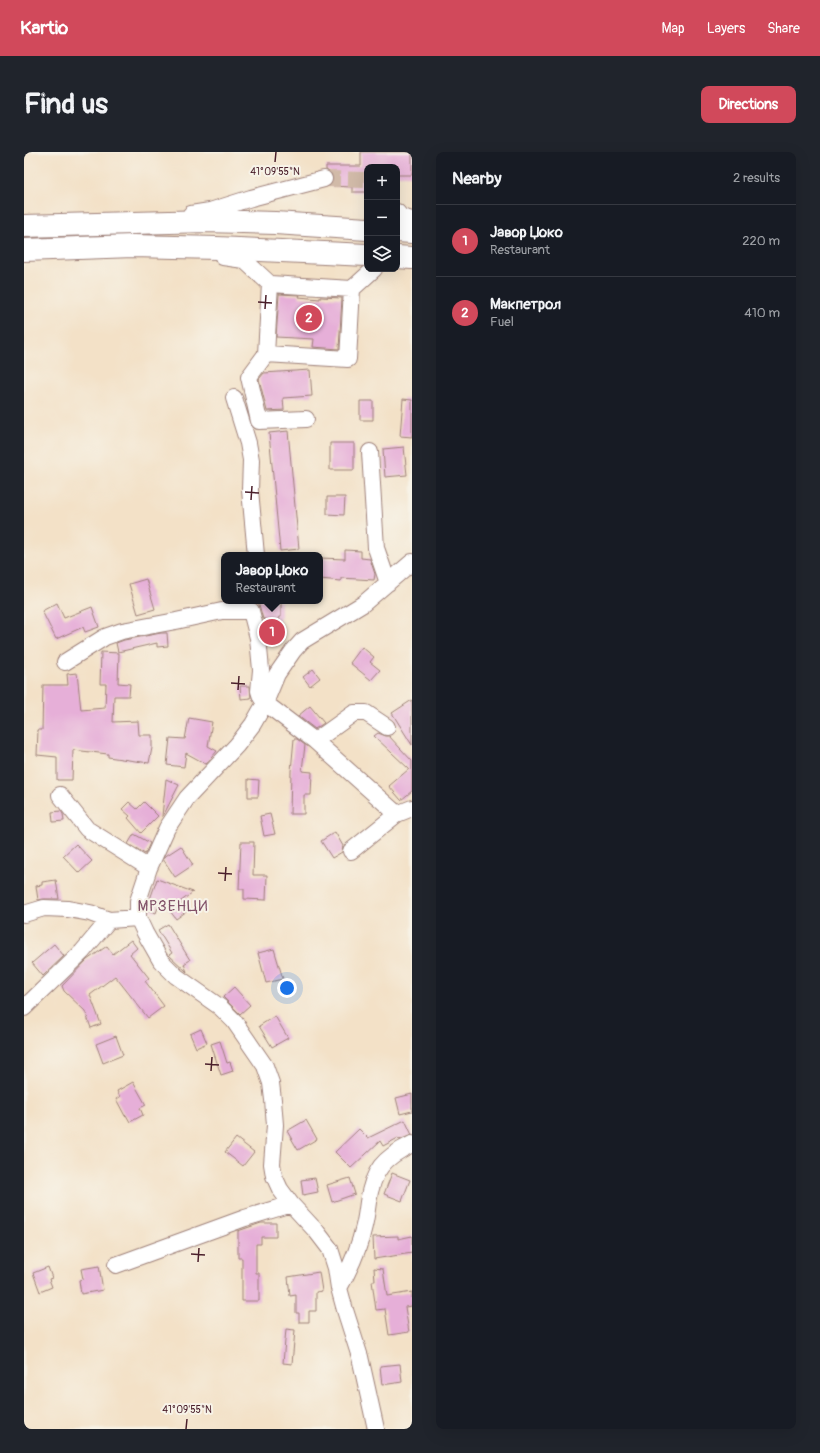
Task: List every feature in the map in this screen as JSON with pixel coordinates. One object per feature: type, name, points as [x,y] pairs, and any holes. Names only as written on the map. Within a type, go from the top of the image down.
[{"type":"highway","points":[[24,226],[206,221],[275,223],[364,229]]},
{"type":"highway","points":[[400,231],[412,232]]},
{"type":"highway","points":[[24,250],[140,246],[364,255]]},
{"type":"highway","points":[[400,257],[412,258]]},
{"type":"street","points":[[24,220],[192,214],[210,211],[251,198],[324,179]]},
{"type":"street","points":[[400,216],[412,220]]},
{"type":"street","points":[[24,257],[168,254],[211,255],[244,260],[270,284],[352,289]]},
{"type":"street","points":[[400,265],[412,264]]},
{"type":"street","points":[[266,354],[348,358],[352,289],[371,272]]},
{"type":"street","points":[[270,284],[266,354],[249,377],[259,421],[306,419]]},
{"type":"street","points":[[234,398],[250,454],[250,490],[256,552]]},
{"type":"street","points":[[370,452],[376,548],[388,583]]},
{"type":"street","points":[[376,1429],[360,1356],[345,1310],[339,1288],[336,1268],[330,1249],[317,1232],[304,1220],[291,1204],[280,1189],[274,1176],[272,1164],[275,1125],[273,1100],[271,1083],[265,1066],[234,1021],[220,1007],[176,976],[161,961],[145,934],[138,918],[138,901],[149,868],[167,828],[177,811],[236,746],[253,724],[265,703],[277,674],[292,651],[302,641],[350,612],[388,583],[412,562]]},
{"type":"street","points":[[65,662],[105,637],[122,631],[176,622],[222,611],[252,606],[258,638],[261,670],[259,691],[260,697],[265,703],[314,741],[397,814]]},
{"type":"street","points":[[314,741],[354,713],[366,714],[387,727]]},
{"type":"street","points":[[60,795],[87,829],[149,868]]},
{"type":"street","points":[[351,851],[397,814],[412,808]]},
{"type":"street","points":[[24,914],[44,908],[68,908],[90,913],[109,920],[138,918]]},
{"type":"street","points":[[24,1008],[82,952],[109,920]]},
{"type":"street","points":[[339,1288],[351,1267],[358,1249],[365,1225],[368,1200],[374,1177],[382,1163],[389,1157],[412,1144]]},
{"type":"street","points":[[116,1265],[245,1218],[291,1204]]},
{"type":"street","points":[[330,1249],[358,1249]]},
{"type":"building","points":[[361,152],[412,152],[412,175],[400,175],[400,164],[364,164],[364,192],[352,192],[352,187],[330,186],[333,182],[333,177],[331,173],[326,170],[326,166],[361,166]]},
{"type":"building","points":[[279,294],[300,295],[299,297],[320,299],[320,297],[342,298],[339,349],[313,347],[314,339],[276,337]]},
{"type":"building","points":[[310,370],[312,396],[283,398],[284,410],[267,411],[259,379],[264,373]]},
{"type":"building","points":[[403,399],[412,400],[412,437],[400,436]]},
{"type":"building","points":[[360,401],[373,401],[373,420],[360,420]]},
{"type":"building","points":[[288,431],[299,549],[280,551],[269,433]]},
{"type":"building","points":[[330,443],[354,443],[354,470],[330,470]]},
{"type":"building","points":[[404,447],[407,475],[385,477],[383,449]]},
{"type":"building","points":[[327,497],[345,497],[344,515],[327,514]]},
{"type":"building","points":[[345,550],[361,551],[361,558],[370,559],[375,574],[374,580],[341,578],[341,581],[323,579],[323,558],[345,559]]},
{"type":"building","points":[[146,579],[155,609],[138,614],[129,584]]},
{"type":"building","points":[[57,603],[64,618],[92,607],[99,627],[85,632],[83,627],[56,639],[42,611]]},
{"type":"building","points":[[259,604],[281,604],[281,617],[279,617],[280,641],[268,642],[265,619],[263,619]]},
{"type":"building","points":[[167,633],[168,646],[157,647],[157,643],[118,652],[116,643]]},
{"type":"building","points":[[362,647],[374,657],[370,662],[380,670],[371,680],[350,663]]},
{"type":"building","points":[[101,652],[119,653],[118,683],[130,684],[129,696],[114,696],[113,722],[138,721],[139,735],[152,735],[152,748],[149,763],[108,757],[108,754],[73,750],[72,780],[57,780],[57,757],[37,755],[38,730],[42,730],[43,685],[68,685],[67,674],[77,673],[81,710],[105,708],[106,684],[100,684]]},
{"type":"building","points":[[313,669],[320,678],[310,686],[303,677]]},
{"type":"building","points":[[240,686],[250,686],[251,698],[241,699]]},
{"type":"building","points":[[412,700],[412,745],[392,713]]},
{"type":"building","points":[[310,706],[324,723],[315,729],[298,716]]},
{"type":"building","points":[[189,718],[212,722],[208,746],[217,751],[206,764],[186,753],[184,767],[167,765],[170,738],[185,739]]},
{"type":"building","points":[[378,733],[389,736],[412,761],[412,791],[401,800],[389,786],[409,769],[374,736]]},
{"type":"building","points":[[294,739],[297,739],[305,745],[302,771],[312,772],[311,795],[304,795],[304,814],[290,814],[291,771]]},
{"type":"building","points":[[166,779],[179,785],[162,816]]},
{"type":"building","points":[[248,779],[259,780],[258,797],[248,797]]},
{"type":"building","points":[[129,802],[137,809],[144,802],[158,816],[141,833],[128,818],[130,816],[122,809]]},
{"type":"building","points":[[61,811],[64,821],[53,822],[52,812]]},
{"type":"building","points":[[270,814],[275,834],[264,836],[260,816]]},
{"type":"building","points":[[335,832],[343,846],[342,852],[332,858],[321,841]]},
{"type":"building","points":[[134,834],[150,843],[145,854],[128,844]]},
{"type":"building","points":[[241,842],[254,842],[253,875],[267,875],[266,900],[244,899],[244,889],[239,889]]},
{"type":"building","points":[[76,844],[92,861],[79,873],[63,856]]},
{"type":"building","points":[[181,846],[193,865],[175,877],[163,859]]},
{"type":"building","points":[[157,879],[193,892],[180,902],[187,911],[176,919],[161,899],[156,913],[148,910],[148,905]]},
{"type":"building","points":[[56,880],[59,899],[38,900],[36,886],[42,885],[42,882]]},
{"type":"building","points":[[168,924],[190,960],[184,964],[187,972],[169,955],[172,953],[158,930]]},
{"type":"building","points":[[131,940],[137,948],[130,954],[149,978],[145,981],[164,1006],[148,1018],[115,976],[90,995],[101,1024],[91,1028],[85,1011],[64,991],[62,986],[87,960],[107,946],[113,954]]},
{"type":"building","points":[[54,944],[64,956],[43,976],[32,963]]},
{"type":"building","points":[[274,949],[283,979],[266,983],[258,953]]},
{"type":"building","points":[[234,987],[250,1005],[240,1014],[223,997]]},
{"type":"building","points":[[275,1016],[288,1038],[272,1047],[259,1026]]},
{"type":"building","points":[[201,1029],[207,1043],[196,1048],[190,1034]]},
{"type":"building","points":[[116,1036],[123,1055],[103,1063],[96,1044]]},
{"type":"building","points":[[220,1041],[227,1063],[230,1062],[233,1071],[221,1075],[211,1044]]},
{"type":"building","points":[[133,1082],[146,1105],[140,1108],[143,1115],[130,1122],[116,1099],[120,1097],[117,1091]]},
{"type":"building","points":[[412,1094],[412,1111],[400,1114],[396,1098]]},
{"type":"building","points":[[306,1120],[317,1139],[298,1150],[287,1131]]},
{"type":"building","points":[[405,1120],[412,1135],[399,1140],[398,1138],[383,1146],[380,1141],[351,1168],[335,1152],[359,1129],[368,1138]]},
{"type":"building","points":[[236,1138],[254,1152],[243,1166],[225,1152]]},
{"type":"building","points":[[392,1173],[410,1180],[402,1201],[384,1194]]},
{"type":"building","points":[[315,1178],[318,1192],[303,1195],[301,1180]]},
{"type":"building","points":[[350,1178],[355,1194],[332,1202],[327,1185]]},
{"type":"building","points":[[261,1223],[276,1223],[276,1237],[261,1237],[261,1244],[256,1244],[256,1273],[259,1273],[259,1301],[242,1301],[242,1258],[238,1258],[238,1231]]},
{"type":"building","points":[[398,1236],[398,1239],[412,1236],[412,1253],[374,1259],[373,1237]]},
{"type":"building","points":[[99,1266],[103,1290],[81,1294],[79,1280],[83,1279],[81,1269]]},
{"type":"building","points":[[48,1267],[52,1278],[49,1279],[52,1287],[40,1292],[33,1273]]},
{"type":"building","points":[[374,1268],[383,1269],[387,1296],[412,1292],[412,1306],[405,1307],[409,1332],[389,1335],[385,1309],[376,1310],[372,1281],[375,1281]]},
{"type":"building","points":[[319,1272],[322,1291],[316,1292],[316,1311],[309,1311],[309,1322],[299,1322],[299,1313],[296,1313],[296,1295],[290,1296],[288,1277]]},
{"type":"building","points":[[286,1329],[295,1330],[292,1364],[283,1363]]},
{"type":"building","points":[[400,1364],[402,1382],[382,1385],[380,1366]]},
{"type":"tunnel","points":[[324,179],[364,180]]},
{"type":"place","name":"Макпетрол","points":[[309,318]]},
{"type":"place","name":"Јавор Џоко","points":[[272,632]]},
{"type":"district","name":"МРЗЕНЦИ","points":[[173,906]]}]
